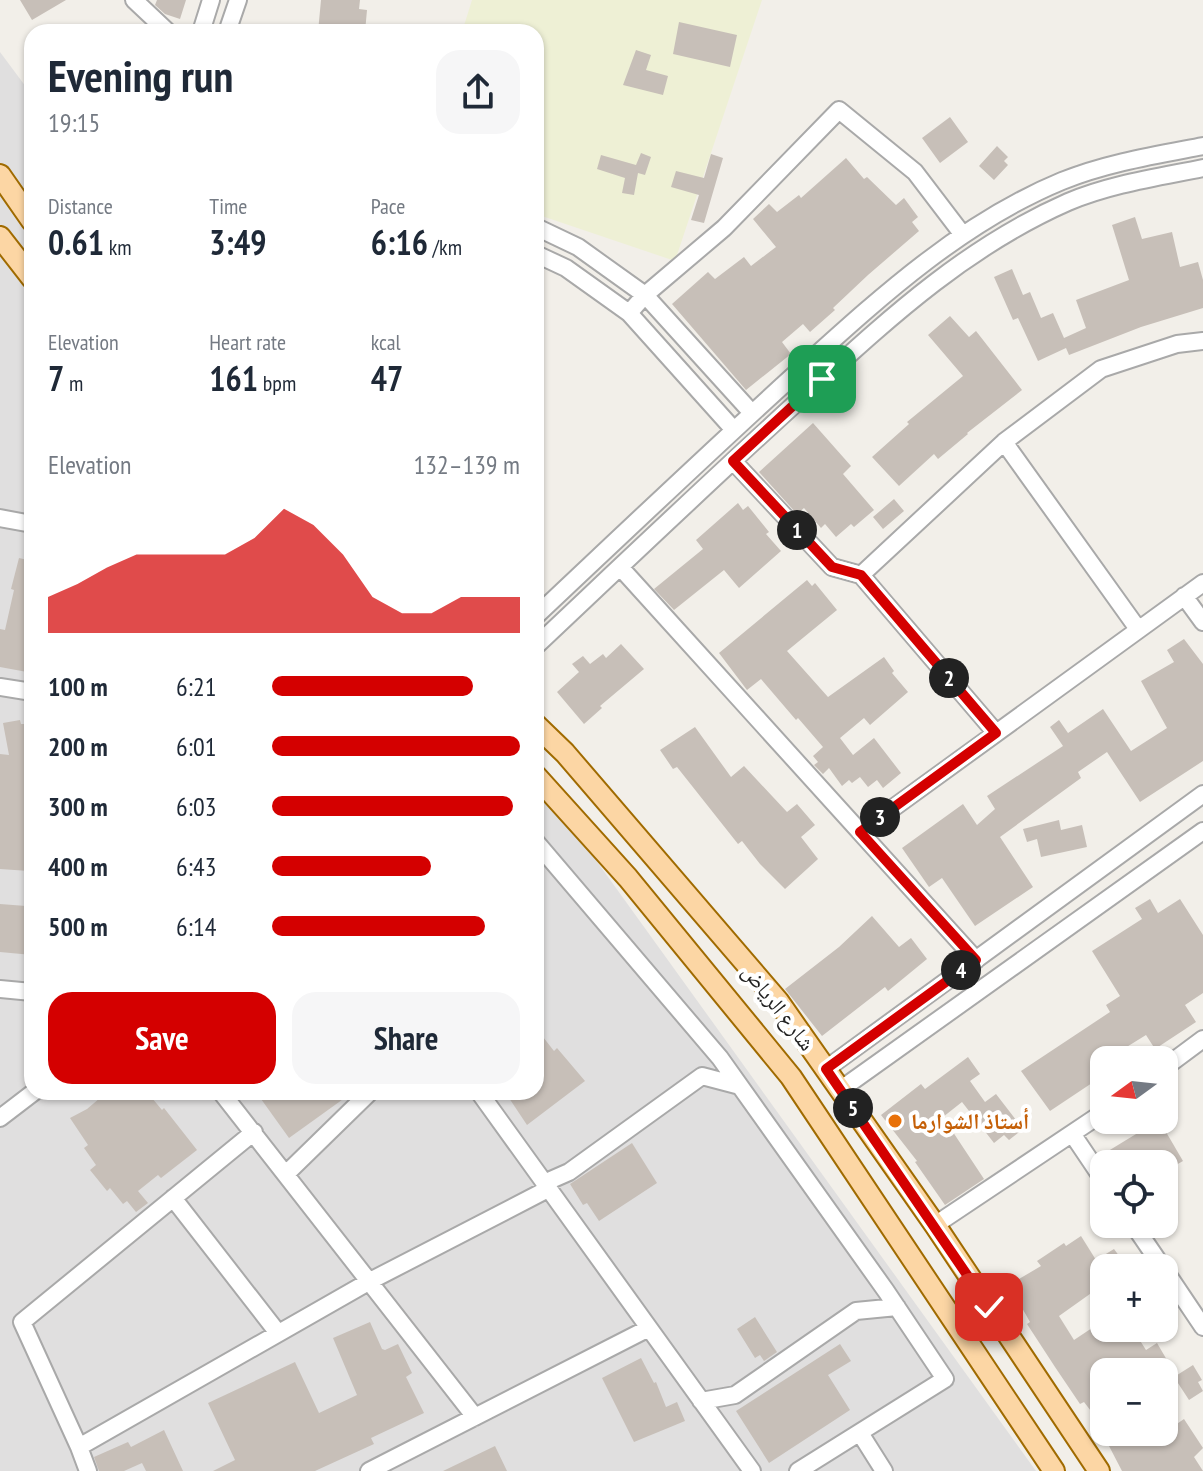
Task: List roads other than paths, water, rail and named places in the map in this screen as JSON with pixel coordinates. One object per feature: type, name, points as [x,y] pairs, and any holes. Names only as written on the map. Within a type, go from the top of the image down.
[{"type":"main road","points":[[0,175],[24,210]]},
{"type":"main road","points":[[0,237],[24,268]]},
{"type":"main road","name":"شارع الرياض","points":[[544,733],[565,753],[778,1001],[935,1225],[1099,1471]]},
{"type":"main road","name":"شارع الرياض","points":[[544,785],[628,878],[791,1077],[1054,1471]]},
{"type":"street","points":[[134,0],[160,24]]},
{"type":"street","points":[[204,24],[211,0]]},
{"type":"street","points":[[230,24],[238,0]]},
{"type":"street","points":[[629,313],[645,295],[724,228],[839,110],[915,172],[963,235]]},
{"type":"street","points":[[544,608],[862,313],[944,247],[1063,181],[1135,160],[1203,146]]},
{"type":"street","points":[[544,638],[876,330],[956,264],[1071,201],[1141,181],[1203,168]]},
{"type":"street","points":[[544,231],[578,247],[645,295],[752,413]]},
{"type":"street","points":[[544,258],[566,268],[629,313],[734,430]]},
{"type":"street","points":[[861,575],[1004,442],[1101,369],[1177,344],[1203,341]]},
{"type":"street","points":[[1004,442],[1138,629]]},
{"type":"street","points":[[733,461],[832,567],[861,575],[996,733]]},
{"type":"street","points":[[0,518],[24,522]]},
{"type":"street","points":[[620,567],[976,960]]},
{"type":"street","points":[[860,832],[1203,583]]},
{"type":"street","points":[[1184,596],[1203,622]]},
{"type":"street","points":[[0,687],[24,691]]},
{"type":"street","points":[[826,1069],[1203,794]]},
{"type":"street","points":[[840,1090],[1203,831]]},
{"type":"street","points":[[544,851],[720,1058],[886,1291],[888,1308],[945,1379],[798,1471]]},
{"type":"street","points":[[0,989],[24,991]]},
{"type":"street","points":[[1178,1058],[1203,1039]]},
{"type":"street","points":[[79,1447],[370,1281],[546,1186],[702,1076],[740,1086]]},
{"type":"street","points":[[0,1118],[24,1100]]},
{"type":"street","points":[[228,1100],[475,1417]]},
{"type":"street","points":[[287,1173],[362,1100]]},
{"type":"street","points":[[485,1100],[752,1471]]},
{"type":"street","points":[[935,1225],[1090,1122]]},
{"type":"street","points":[[88,1471],[22,1322],[254,1132]]},
{"type":"street","points":[[1073,1135],[1090,1160]]},
{"type":"street","points":[[173,1198],[278,1333]]},
{"type":"street","points":[[1178,1290],[1203,1327]]},
{"type":"street","points":[[701,1401],[735,1395],[856,1311],[888,1308]]},
{"type":"street","points":[[369,1471],[649,1328]]},
{"type":"street","points":[[860,1433],[884,1471]]},
{"type":"place","name":"أستاذ الشوارما","points":[[895,1121]]}]
